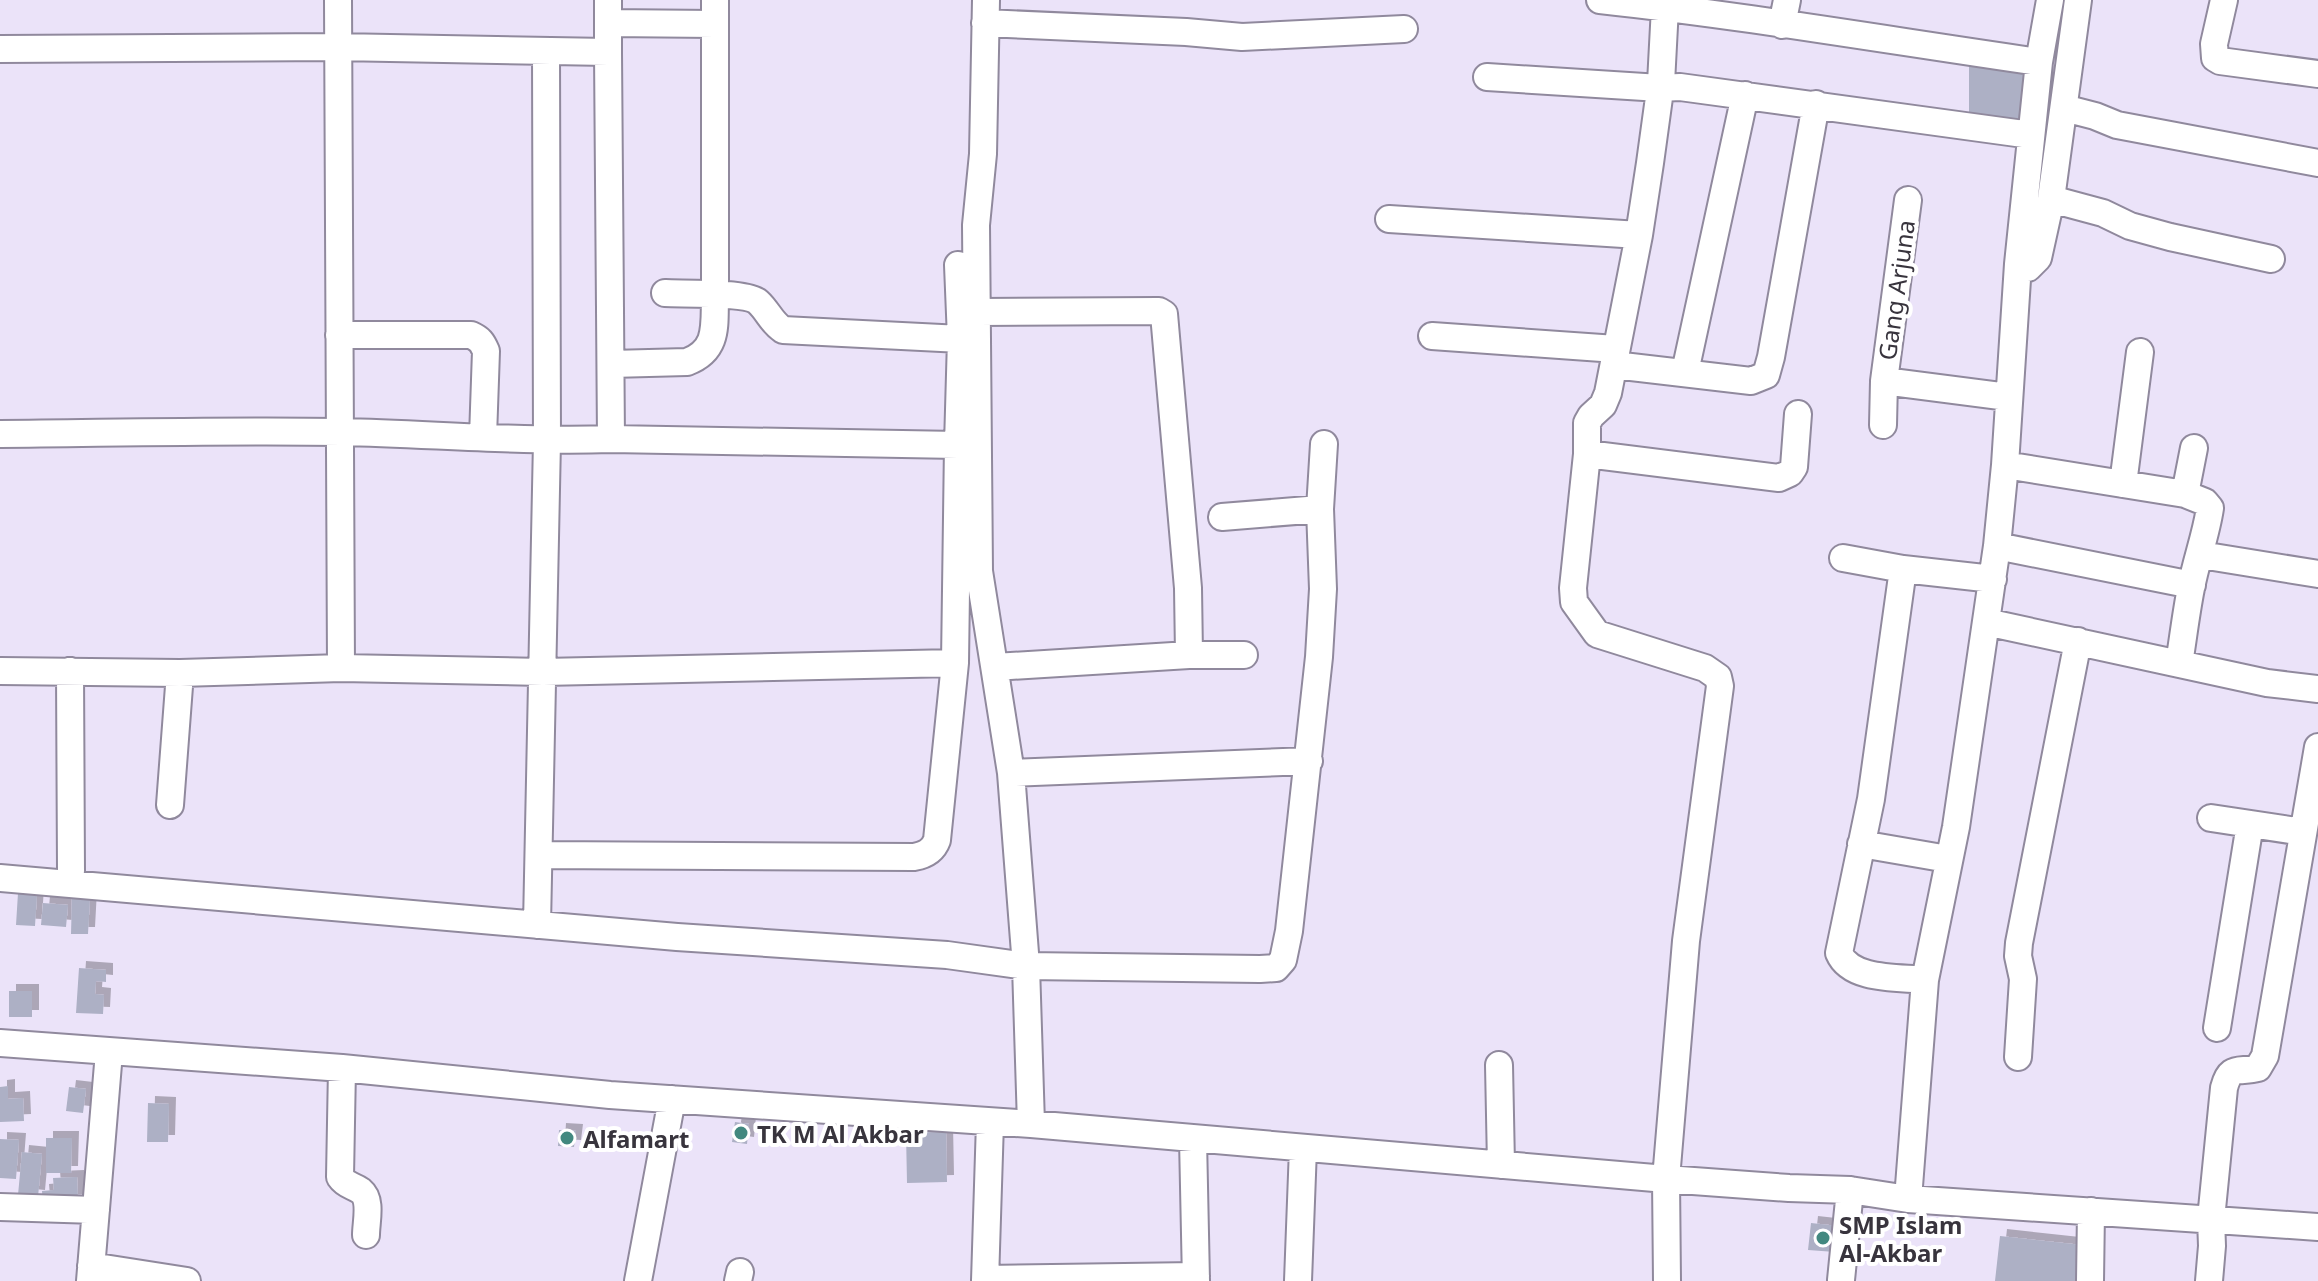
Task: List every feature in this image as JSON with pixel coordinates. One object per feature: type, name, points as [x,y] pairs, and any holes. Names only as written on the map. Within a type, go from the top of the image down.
[{"type":"street","points":[[338,0],[341,668]]},
{"type":"street","points":[[1600,0],[1665,7],[1702,6],[1784,12],[2039,62]]},
{"type":"street","points":[[1908,1199],[1925,980],[1956,827],[1997,546],[2018,264],[2039,62],[2050,0]]},
{"type":"street","points":[[2018,264],[2028,268],[2038,258],[2051,199],[2078,0]]},
{"type":"street","points":[[2224,0],[2214,44],[2215,58],[2318,74]]},
{"type":"street","points":[[1665,7],[1660,88],[1639,235],[1605,401],[1587,423],[1587,454],[1573,588],[1574,602],[1597,634],[1705,668],[1718,677],[1720,686],[1686,941],[1666,1179],[1667,1281]]},
{"type":"street","points":[[1031,1124],[1026,966],[1011,773],[979,571],[976,225],[983,154],[985,11],[1242,37],[1404,29]]},
{"type":"street","points":[[611,364],[687,362],[698,358],[713,337],[715,12],[608,12],[611,439]]},
{"type":"street","points":[[0,49],[337,47],[608,52]]},
{"type":"street","points":[[537,925],[547,441],[546,51]]},
{"type":"street","points":[[1487,77],[1680,87],[2031,135]]},
{"type":"street","points":[[1685,372],[1745,95]]},
{"type":"street","points":[[1432,336],[1615,357],[1685,372],[1751,381],[1766,375],[1816,104]]},
{"type":"street","points":[[2064,108],[2117,125],[2318,163]]},
{"type":"street","points":[[2051,199],[2103,213],[2130,226],[2170,237],[2271,259]]},
{"type":"street","name":"Gang Arjuna","points":[[1883,425],[1884,381],[1908,200]]},
{"type":"street","points":[[1389,219],[1639,235]]},
{"type":"street","points":[[539,855],[914,857],[923,855],[935,846],[955,663],[961,339],[958,265]]},
{"type":"street","points":[[665,293],[750,297],[783,330],[961,339]]},
{"type":"street","points":[[978,312],[1159,311],[1164,314],[1188,588],[1189,655]]},
{"type":"street","points":[[339,335],[477,337],[486,351],[483,437]]},
{"type":"street","points":[[2123,484],[2140,352]]},
{"type":"street","name":"Gang Arjuna","points":[[1884,381],[2008,397]]},
{"type":"street","points":[[1587,454],[1779,478],[1790,473],[1794,467],[1798,414]]},
{"type":"street","points":[[0,434],[339,432],[547,441],[611,439],[958,445]]},
{"type":"street","points":[[0,878],[677,937],[947,955],[1026,966],[1276,968],[1283,960],[1287,945],[1319,657],[1323,589],[1320,509],[1324,444]]},
{"type":"street","points":[[2185,494],[2194,448]]},
{"type":"street","points":[[2005,465],[2185,494],[2205,502],[2210,508],[2192,585],[2179,664]]},
{"type":"street","points":[[1222,517],[1320,509]]},
{"type":"street","points":[[1997,546],[2192,585]]},
{"type":"street","points":[[2201,555],[2318,574]]},
{"type":"street","points":[[1843,558],[1903,569],[1993,579]]},
{"type":"street","points":[[1903,569],[1871,799],[1839,953],[1843,962],[1851,968],[1868,974],[1925,980]]},
{"type":"street","points":[[1986,622],[2267,683],[2318,689]]},
{"type":"street","points":[[2018,1057],[2023,979],[2018,956],[2019,943],[2078,641]]},
{"type":"street","points":[[995,667],[1189,655],[1244,655]]},
{"type":"street","points":[[0,671],[180,673],[341,668],[543,672],[955,663]]},
{"type":"street","points":[[70,671],[71,871]]},
{"type":"street","points":[[170,805],[180,673]]},
{"type":"street","points":[[2209,1281],[2211,1219],[2226,1079],[2234,1070],[2258,1068],[2265,1056],[2318,747]]},
{"type":"street","points":[[1011,773],[1309,761]]},
{"type":"street","points":[[2211,818],[2303,832]]},
{"type":"street","points":[[2217,1028],[2250,824]]},
{"type":"street","points":[[1861,844],[1948,859]]},
{"type":"street","points":[[0,1043],[342,1068],[672,1099],[1031,1124],[1666,1179],[1850,1190],[1908,1199],[2318,1227]]},
{"type":"street","points":[[109,1052],[90,1274],[187,1281]]},
{"type":"street","points":[[1499,1065],[1501,1165]]},
{"type":"street","points":[[342,1068],[340,1177],[364,1195],[367,1205],[366,1235]]},
{"type":"street","points":[[638,1281],[672,1099]]},
{"type":"street","points":[[990,1122],[985,1280],[1196,1278],[1193,1139]]},
{"type":"street","points":[[1298,1281],[1303,1148]]},
{"type":"street","points":[[1841,1280],[1850,1190]]},
{"type":"street","points":[[0,1207],[96,1210]]},
{"type":"street","points":[[2090,1281],[2091,1211]]},
{"type":"building","points":[[1969,66],[2030,67],[2029,125],[1969,124]]},
{"type":"building","points":[[18,893],[37,894],[35,926],[16,925]]},
{"type":"building","points":[[72,897],[90,897],[88,934],[71,934]]},
{"type":"building","points":[[43,903],[68,905],[66,927],[41,925]]},
{"type":"building","points":[[79,968],[106,970],[106,982],[96,981],[95,994],[104,995],[103,1014],[76,1013]]},
{"type":"building","points":[[9,991],[32,991],[32,1017],[9,1017]]},
{"type":"building","points":[[8,1086],[8,1099],[23,1098],[24,1121],[0,1122],[0,1087]]},
{"type":"building","points":[[69,1087],[86,1089],[83,1113],[66,1111]]},
{"type":"building","points":[[148,1103],[169,1104],[168,1142],[147,1142]]},
{"type":"building","name":"TK M Al Akbar","points":[[735,1122],[749,1124],[747,1144],[732,1142]]},
{"type":"building","name":"Alfamart","points":[[559,1130],[576,1131],[574,1147],[558,1146]]},
{"type":"building","points":[[946,1132],[947,1182],[907,1183],[906,1133]]},
{"type":"building","points":[[46,1138],[72,1138],[71,1173],[46,1173]]},
{"type":"building","points":[[0,1139],[19,1140],[16,1179],[0,1178]]},
{"type":"building","points":[[22,1152],[42,1154],[38,1197],[18,1195]]},
{"type":"building","points":[[77,1177],[78,1201],[43,1203],[42,1191],[54,1190],[53,1178]]},
{"type":"building","name":"SMP Islam Al-Akbar","points":[[1811,1223],[1838,1226],[1835,1252],[1808,1250]]},
{"type":"building","points":[[2000,1236],[2082,1245],[2078,1281],[1995,1281]]},
{"type":"place","name":"TK M Al Akbar","points":[[741,1133]]},
{"type":"place","name":"Alfamart","points":[[567,1138]]},
{"type":"place","name":"SMP Islam Al-Akbar","points":[[1823,1238]]}]
